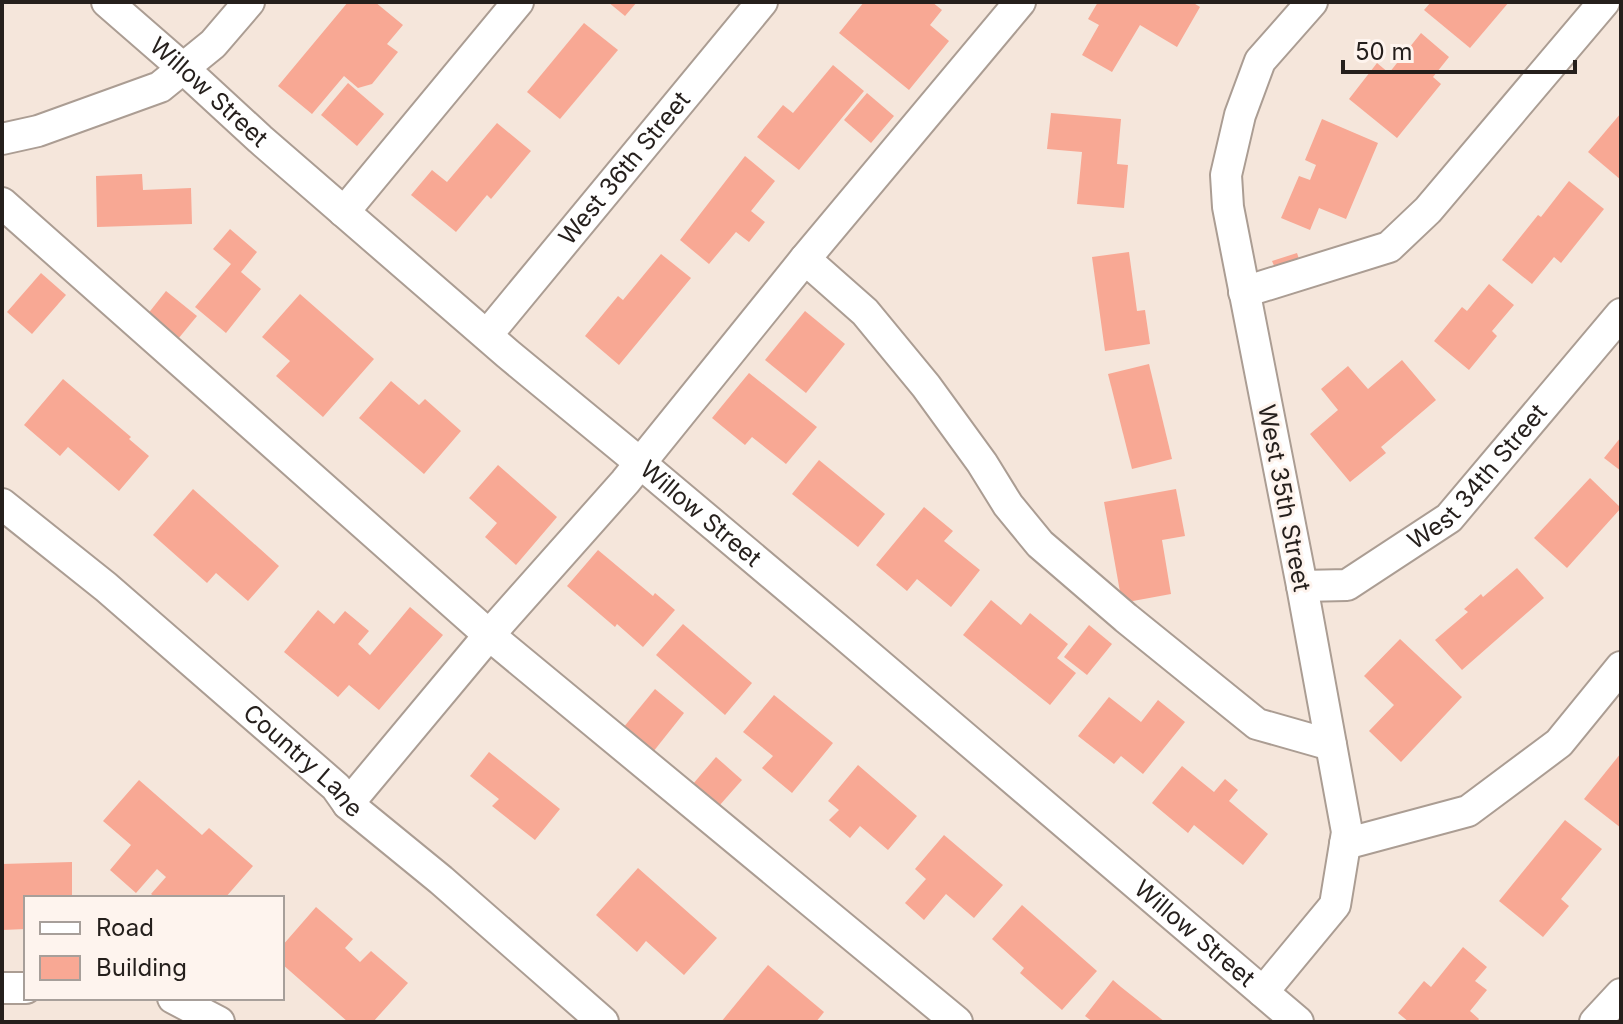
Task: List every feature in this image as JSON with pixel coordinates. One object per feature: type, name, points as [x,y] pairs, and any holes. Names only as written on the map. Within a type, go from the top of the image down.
[{"type":"street","name":"Willow Street","points":[[107,2],[487,335],[1298,1022]]},
{"type":"street","points":[[2,139],[38,131],[160,87],[213,44],[249,2]]},
{"type":"street","points":[[344,212],[518,2]]},
{"type":"street","name":"West 36th Street","points":[[487,335],[762,2]]},
{"type":"street","points":[[348,804],[489,635],[625,482],[805,259],[1020,2]]},
{"type":"street","name":"West 35th Street","points":[[1263,992],[1335,905],[1347,832],[1228,207],[1226,175],[1238,123],[1260,61],[1312,2]]},
{"type":"street","points":[[1244,292],[1389,247],[1428,210],[1604,2]]},
{"type":"street","points":[[2,203],[489,635],[957,1022]]},
{"type":"street","points":[[805,259],[865,312],[926,386],[982,463],[1008,505],[1040,544],[1257,724],[1331,745]]},
{"type":"street","name":"West 34th Street","points":[[1302,586],[1347,585],[1449,518],[1621,314]]},
{"type":"street","name":"Country Lane","points":[[2,504],[127,606],[336,787],[348,804],[441,880],[603,1022]]},
{"type":"street","points":[[1345,844],[1468,811],[1559,743],[1621,667]]},
{"type":"street","points":[[2,988],[24,988]]},
{"type":"street","points":[[177,1000],[219,1022]]},
{"type":"building","points":[[348,2],[375,2],[403,25],[387,44],[398,52],[372,84],[358,88],[344,76],[312,114],[278,86]]},
{"type":"building","points":[[608,2],[637,2],[625,16]]},
{"type":"building","points":[[864,2],[932,2],[942,10],[930,25],[949,41],[909,90],[839,33]]},
{"type":"building","points":[[1098,2],[1192,2],[1200,7],[1177,47],[1140,25],[1112,72],[1082,55],[1099,25],[1088,19]]},
{"type":"building","points":[[1431,2],[1509,2],[1470,48],[1424,10]]},
{"type":"building","points":[[584,23],[618,50],[560,119],[527,92]]},
{"type":"building","points":[[1421,33],[1449,57],[1433,77],[1441,84],[1397,138],[1349,99],[1377,63],[1389,73]]},
{"type":"building","points":[[833,65],[864,91],[799,170],[757,137],[783,105],[793,113]]},
{"type":"building","points":[[348,83],[384,114],[357,146],[321,115]]},
{"type":"building","points":[[867,93],[894,116],[871,143],[844,120]]},
{"type":"building","points":[[1051,113],[1121,119],[1117,164],[1128,165],[1124,208],[1077,204],[1082,152],[1047,149]]},
{"type":"building","points":[[1621,113],[1621,180],[1588,152]]},
{"type":"building","points":[[1322,119],[1378,143],[1346,219],[1319,208],[1310,230],[1281,218],[1299,176],[1310,180],[1316,165],[1305,160]]},
{"type":"building","points":[[497,123],[531,151],[491,199],[487,195],[456,232],[411,195],[432,170],[447,182]]},
{"type":"building","points":[[745,156],[775,181],[751,211],[765,222],[749,242],[736,232],[709,264],[680,240]]},
{"type":"building","points":[[142,174],[143,190],[191,188],[192,224],[97,227],[96,176]]},
{"type":"building","points":[[1569,181],[1604,209],[1561,263],[1554,257],[1532,284],[1502,260]]},
{"type":"building","points":[[230,229],[257,252],[241,272],[261,289],[226,333],[195,307],[231,264],[213,249]]},
{"type":"building","points":[[1129,252],[1137,311],[1145,310],[1150,344],[1105,351],[1092,257]]},
{"type":"building","points":[[1297,253],[1300,262],[1276,270],[1272,261]]},
{"type":"building","points":[[661,254],[691,278],[619,365],[585,336],[618,296],[623,300]]},
{"type":"building","points":[[41,273],[66,295],[32,334],[7,312]]},
{"type":"building","points":[[1489,284],[1514,305],[1492,331],[1497,336],[1469,370],[1434,341],[1462,307],[1467,311]]},
{"type":"building","points":[[166,291],[197,316],[178,339],[147,315]]},
{"type":"building","points":[[300,294],[374,359],[323,417],[276,376],[290,361],[262,337]]},
{"type":"building","points":[[805,311],[845,344],[806,393],[765,360]]},
{"type":"building","points":[[1402,360],[1436,400],[1381,447],[1386,453],[1350,482],[1310,434],[1338,410],[1321,389],[1348,366],[1368,389]]},
{"type":"building","points":[[1149,364],[1172,459],[1132,469],[1108,374]]},
{"type":"building","points":[[749,373],[817,427],[786,464],[752,437],[745,445],[712,418]]},
{"type":"building","points":[[63,379],[149,456],[119,491],[68,447],[60,456],[24,425]]},
{"type":"building","points":[[391,381],[419,405],[425,399],[461,431],[424,474],[359,418]]},
{"type":"building","points":[[1621,437],[1621,471],[1604,458]]},
{"type":"building","points":[[819,460],[885,514],[858,547],[792,494]]},
{"type":"building","points":[[498,465],[557,517],[516,565],[485,537],[497,523],[469,498]]},
{"type":"building","points":[[1590,478],[1621,508],[1567,568],[1534,538]]},
{"type":"building","points":[[193,489],[279,566],[248,601],[216,573],[207,583],[153,535]]},
{"type":"building","points":[[1176,489],[1185,536],[1162,540],[1171,594],[1122,603],[1104,502]]},
{"type":"building","points":[[924,507],[953,531],[944,541],[980,570],[951,607],[917,579],[907,591],[876,565]]},
{"type":"building","points":[[598,550],[653,596],[655,593],[675,610],[643,647],[567,586]]},
{"type":"building","points":[[1517,568],[1544,598],[1462,670],[1435,640],[1468,612],[1464,609],[1481,594],[1483,597]]},
{"type":"building","points":[[991,600],[1021,625],[1030,613],[1068,644],[1057,658],[1076,673],[1050,705],[963,635]]},
{"type":"building","points":[[410,607],[443,635],[379,710],[349,685],[338,697],[284,652],[318,610],[334,624],[345,611],[369,631],[358,644],[370,655]]},
{"type":"building","points":[[683,624],[752,683],[725,715],[656,655]]},
{"type":"building","points":[[1089,625],[1112,644],[1087,675],[1064,657]]},
{"type":"building","points":[[1400,639],[1462,697],[1401,762],[1369,731],[1394,705],[1364,676]]},
{"type":"building","points":[[655,689],[684,713],[653,752],[623,728]]},
{"type":"building","points":[[774,695],[833,743],[792,793],[762,768],[773,756],[743,732]]},
{"type":"building","points":[[1109,697],[1141,722],[1158,700],[1185,722],[1143,774],[1121,756],[1114,764],[1078,736]]},
{"type":"building","points":[[489,752],[560,809],[535,840],[492,806],[499,799],[470,776]]},
{"type":"building","points":[[1621,753],[1621,828],[1584,799]]},
{"type":"building","points":[[716,757],[742,780],[719,806],[693,784]]},
{"type":"building","points":[[858,765],[917,816],[888,850],[860,826],[850,838],[829,820],[839,810],[828,801]]},
{"type":"building","points":[[1182,766],[1214,792],[1225,779],[1238,790],[1229,801],[1268,834],[1243,865],[1194,825],[1188,833],[1152,803]]},
{"type":"building","points":[[139,780],[202,835],[209,828],[253,866],[227,896],[154,896],[151,894],[166,877],[157,869],[136,893],[110,870],[131,845],[103,821]]},
{"type":"building","points":[[1565,820],[1602,849],[1561,899],[1569,906],[1543,937],[1499,901]]},
{"type":"building","points":[[944,835],[1003,885],[974,918],[946,894],[924,920],[905,903],[926,879],[915,869]]},
{"type":"building","points":[[72,862],[72,896],[24,896],[24,929],[2,930],[2,864]]},
{"type":"building","points":[[638,868],[717,938],[684,975],[646,941],[637,952],[596,915]]},
{"type":"building","points":[[1022,905],[1097,971],[1062,1010],[1020,973],[1024,968],[992,939]]},
{"type":"building","points":[[316,907],[353,939],[345,948],[360,962],[371,951],[408,983],[373,1022],[348,1022],[284,966],[284,944]]},
{"type":"building","points":[[1463,947],[1487,967],[1475,981],[1487,990],[1470,1011],[1479,1019],[1477,1022],[1409,1022],[1398,1013],[1424,981],[1431,987]]},
{"type":"building","points":[[768,965],[824,1012],[816,1022],[721,1022]]},
{"type":"building","points":[[1113,980],[1165,1022],[1093,1022],[1085,1016]]}]
